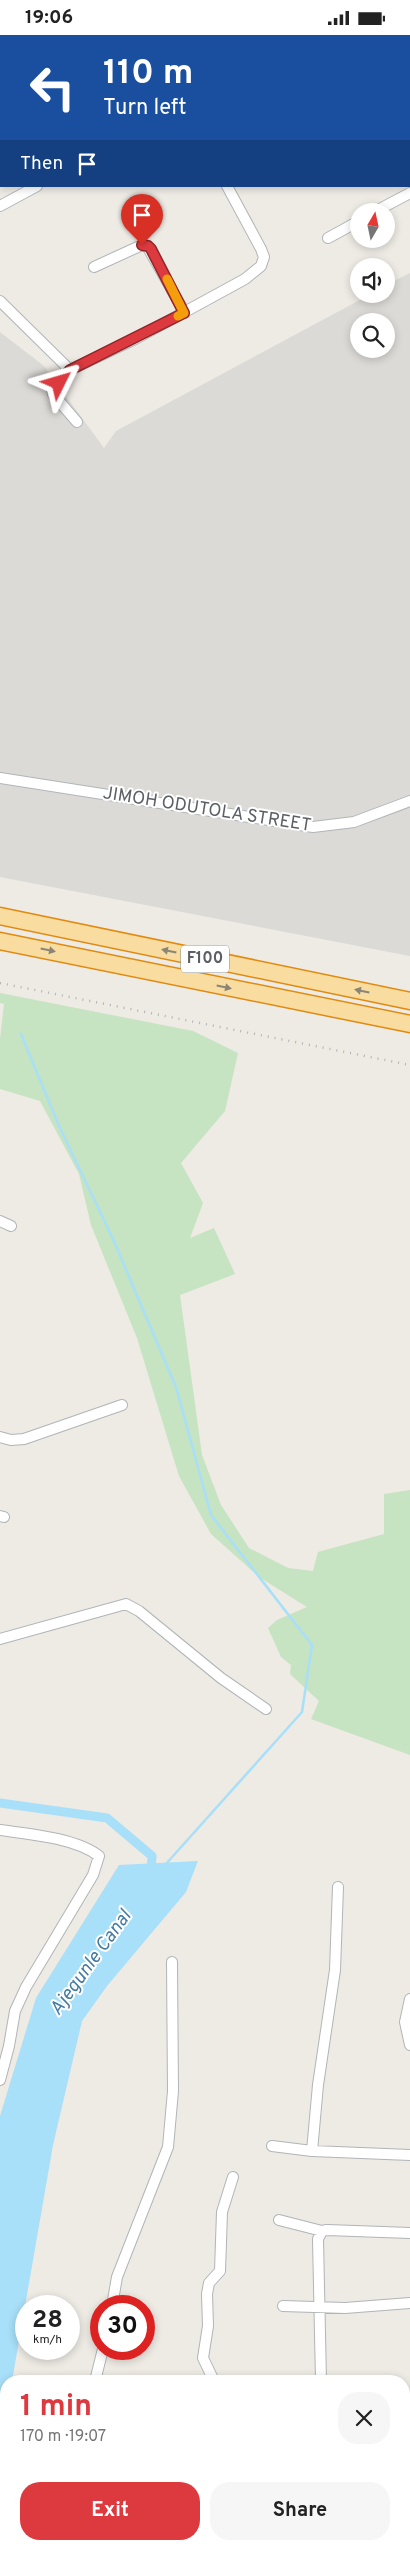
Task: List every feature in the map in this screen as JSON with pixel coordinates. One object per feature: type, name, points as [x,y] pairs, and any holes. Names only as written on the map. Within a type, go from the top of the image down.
[{"type":"highway","name":"F100","points":[[0,916],[410,1001]]},
{"type":"highway","name":"F100","points":[[0,941],[410,1024]]},
{"type":"street","points":[[0,206],[35,187]]},
{"type":"street","points":[[77,422],[53,394],[52,390],[70,370],[184,313],[245,279],[261,266],[264,257],[228,187]]},
{"type":"street","points":[[391,203],[410,193]]},
{"type":"street","points":[[328,237],[350,226]]},
{"type":"street","points":[[94,267],[142,245],[148,246],[184,313]]},
{"type":"street","points":[[0,301],[70,370]]},
{"type":"street","name":"JIMOH ODUTOLA STREET","points":[[0,778],[312,827],[354,822],[410,801]]},
{"type":"street","points":[[0,1221],[11,1226]]},
{"type":"street","points":[[0,1437],[12,1440],[24,1439],[122,1405]]},
{"type":"street","points":[[0,1639],[126,1604],[139,1611],[221,1678],[266,1709]]},
{"type":"street","points":[[0,1830],[36,1835],[68,1843],[93,1851],[99,1856],[93,1875],[26,1987],[15,2011],[9,2046],[0,2080]]},
{"type":"street","points":[[312,2151],[318,2085],[335,1970],[338,1887]]},
{"type":"street","points":[[114,2295],[116,2277],[168,2147],[173,2091],[172,1962]]},
{"type":"street","points":[[410,1999],[405,2022],[410,2045]]},
{"type":"street","points":[[272,2146],[312,2151],[410,2155]]},
{"type":"street","points":[[211,2375],[204,2358],[208,2326],[207,2294],[209,2283],[220,2271],[222,2212],[232,2177]]},
{"type":"street","points":[[279,2220],[322,2231],[327,2229],[410,2233]]},
{"type":"street","points":[[321,2375],[318,2239],[322,2231]]},
{"type":"street","points":[[283,2306],[320,2307],[410,2303]]},
{"type":"street","points":[[96,2375],[100,2360]]},
{"type":"shaded area","points":[[410,273],[410,956],[0,877],[0,332],[44,366],[104,448],[116,431],[354,303],[395,303],[395,280]]},
{"type":"green space","points":[[0,993],[193,1031],[238,1053],[225,1111],[181,1163],[203,1203],[190,1238],[214,1228],[235,1274],[180,1295],[202,1455],[221,1505],[249,1548],[288,1568],[313,1571],[318,1552],[384,1534],[384,1494],[410,1490],[410,1755],[311,1719],[319,1701],[290,1674],[291,1665],[281,1657],[268,1628],[277,1620],[307,1607],[259,1577],[211,1534],[179,1476],[137,1338],[91,1225],[79,1174],[40,1101],[0,1089],[0,1039],[4,1004],[0,1003]]},
{"type":"water","points":[[198,1861],[186,1892],[107,1986],[82,2021],[53,2145],[27,2295],[15,2295],[16,2360],[13,2375],[0,2375],[0,2116],[36,1998],[119,1865]]},
{"type":"waterway","points":[[21,1034],[59,1126],[113,1239],[176,1387],[211,1515],[312,1645],[302,1712],[165,1865]]},
{"type":"waterway","name":"Ajegunle Canal","points":[[0,1803],[107,1818],[152,1856],[151,1874]]},
{"type":"railway","points":[[0,983],[410,1065]]},
{"type":"slow traffic","points":[[167,279],[184,313],[178,316]]},
{"type":"route","points":[[59,383],[70,370],[184,313],[151,249],[148,246],[142,245]]}]
